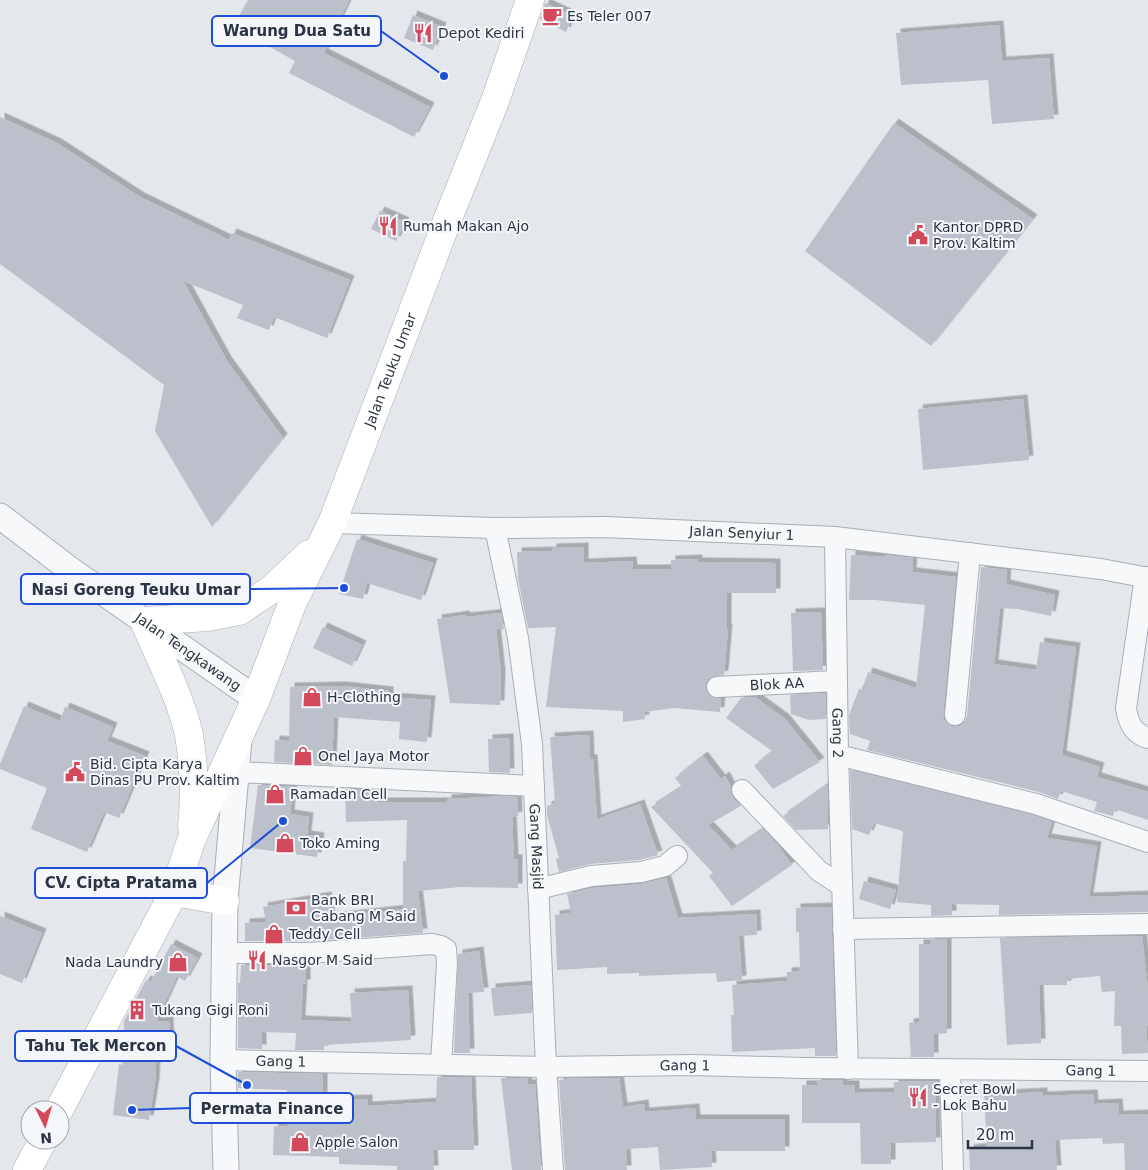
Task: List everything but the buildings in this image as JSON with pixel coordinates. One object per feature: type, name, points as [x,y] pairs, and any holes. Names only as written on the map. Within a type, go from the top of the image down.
[{"type":"main road","name":"Jalan Teuku Umar","points":[[191,841],[256,699],[292,604],[328,532],[495,101],[530,0]]},
{"type":"main road","points":[[64,1100],[174,892],[191,841],[194,809],[193,773],[188,734],[179,704],[144,621],[208,617],[239,611],[272,589],[328,532]]},
{"type":"main road","points":[[174,892],[225,901]]},
{"type":"main road","points":[[27,1170],[38,1150]]},
{"type":"street","name":"Jalan Tengkawang","points":[[0,516],[68,568],[256,699]]},
{"type":"street","name":"Jalan Senyiur 1","points":[[328,532],[605,527],[835,537],[1101,569],[1147,578]]},
{"type":"street","name":"Gang Masjid","points":[[496,528],[518,638],[532,744],[546,1067],[553,1170]]},
{"type":"street","name":"Gang 2","points":[[835,537],[836,680],[848,1069]]},
{"type":"street","points":[[955,715],[970,554]]},
{"type":"street","points":[[1147,578],[1126,708],[1128,721],[1134,730],[1141,736],[1148,738]]},
{"type":"street","name":"Blok AA","points":[[717,687],[836,680]]},
{"type":"street","points":[[226,1170],[223,1060],[225,901],[240,735]]},
{"type":"street","points":[[838,755],[1036,804],[1148,842]]},
{"type":"street","points":[[237,772],[534,786]]},
{"type":"street","points":[[742,790],[819,871],[842,886]]},
{"type":"street","points":[[538,889],[591,876],[641,872],[665,866],[677,856]]},
{"type":"street","points":[[843,929],[1143,924]]},
{"type":"street","points":[[224,953],[309,953],[432,944],[441,946],[446,949],[447,954],[441,1064]]},
{"type":"street","name":"Gang 1","points":[[223,1060],[546,1067],[693,1065],[848,1069],[1148,1072]]},
{"type":"street","points":[[950,1070],[953,1170]]},
{"type":"place","name":"Es Teler 007","points":[[552,16]]},
{"type":"place","name":"Depot Kediri","points":[[423,33]]},
{"type":"place","name":"Warung Dua Satu","points":[[444,76]]},
{"type":"place","name":"Rumah Makan Ajo","points":[[388,226]]},
{"type":"place","name":"Kantor DPRD Prov. Kaltim","points":[[918,235]]},
{"type":"place","name":"Nasi Goreng Teuku Umar","points":[[344,588]]},
{"type":"place","name":"H-Clothing","points":[[312,697]]},
{"type":"place","name":"Onel Jaya Motor","points":[[303,756]]},
{"type":"place","name":"Bid. Cipta Karya Dinas PU Prov. Kaltim","points":[[75,772]]},
{"type":"place","name":"Ramadan Cell","points":[[275,794]]},
{"type":"place","name":"CV. Cipta Pratama","points":[[283,821]]},
{"type":"place","name":"Toko Aming","points":[[285,843]]},
{"type":"place","name":"Bank BRI Cabang M Said","points":[[296,908]]},
{"type":"place","name":"Teddy Cell","points":[[274,934]]},
{"type":"place","name":"Nasgor M Said","points":[[257,960]]},
{"type":"place","name":"Nada Laundry","points":[[178,962]]},
{"type":"place","name":"Tukang Gigi Roni","points":[[137,1010]]},
{"type":"place","name":"Tahu Tek Mercon","points":[[247,1085]]},
{"type":"place","name":"Secret Bowl - Lok Bahu","points":[[918,1097]]},
{"type":"place","name":"Permata Finance","points":[[132,1110]]},
{"type":"place","name":"Apple Salon","points":[[300,1142]]}]
